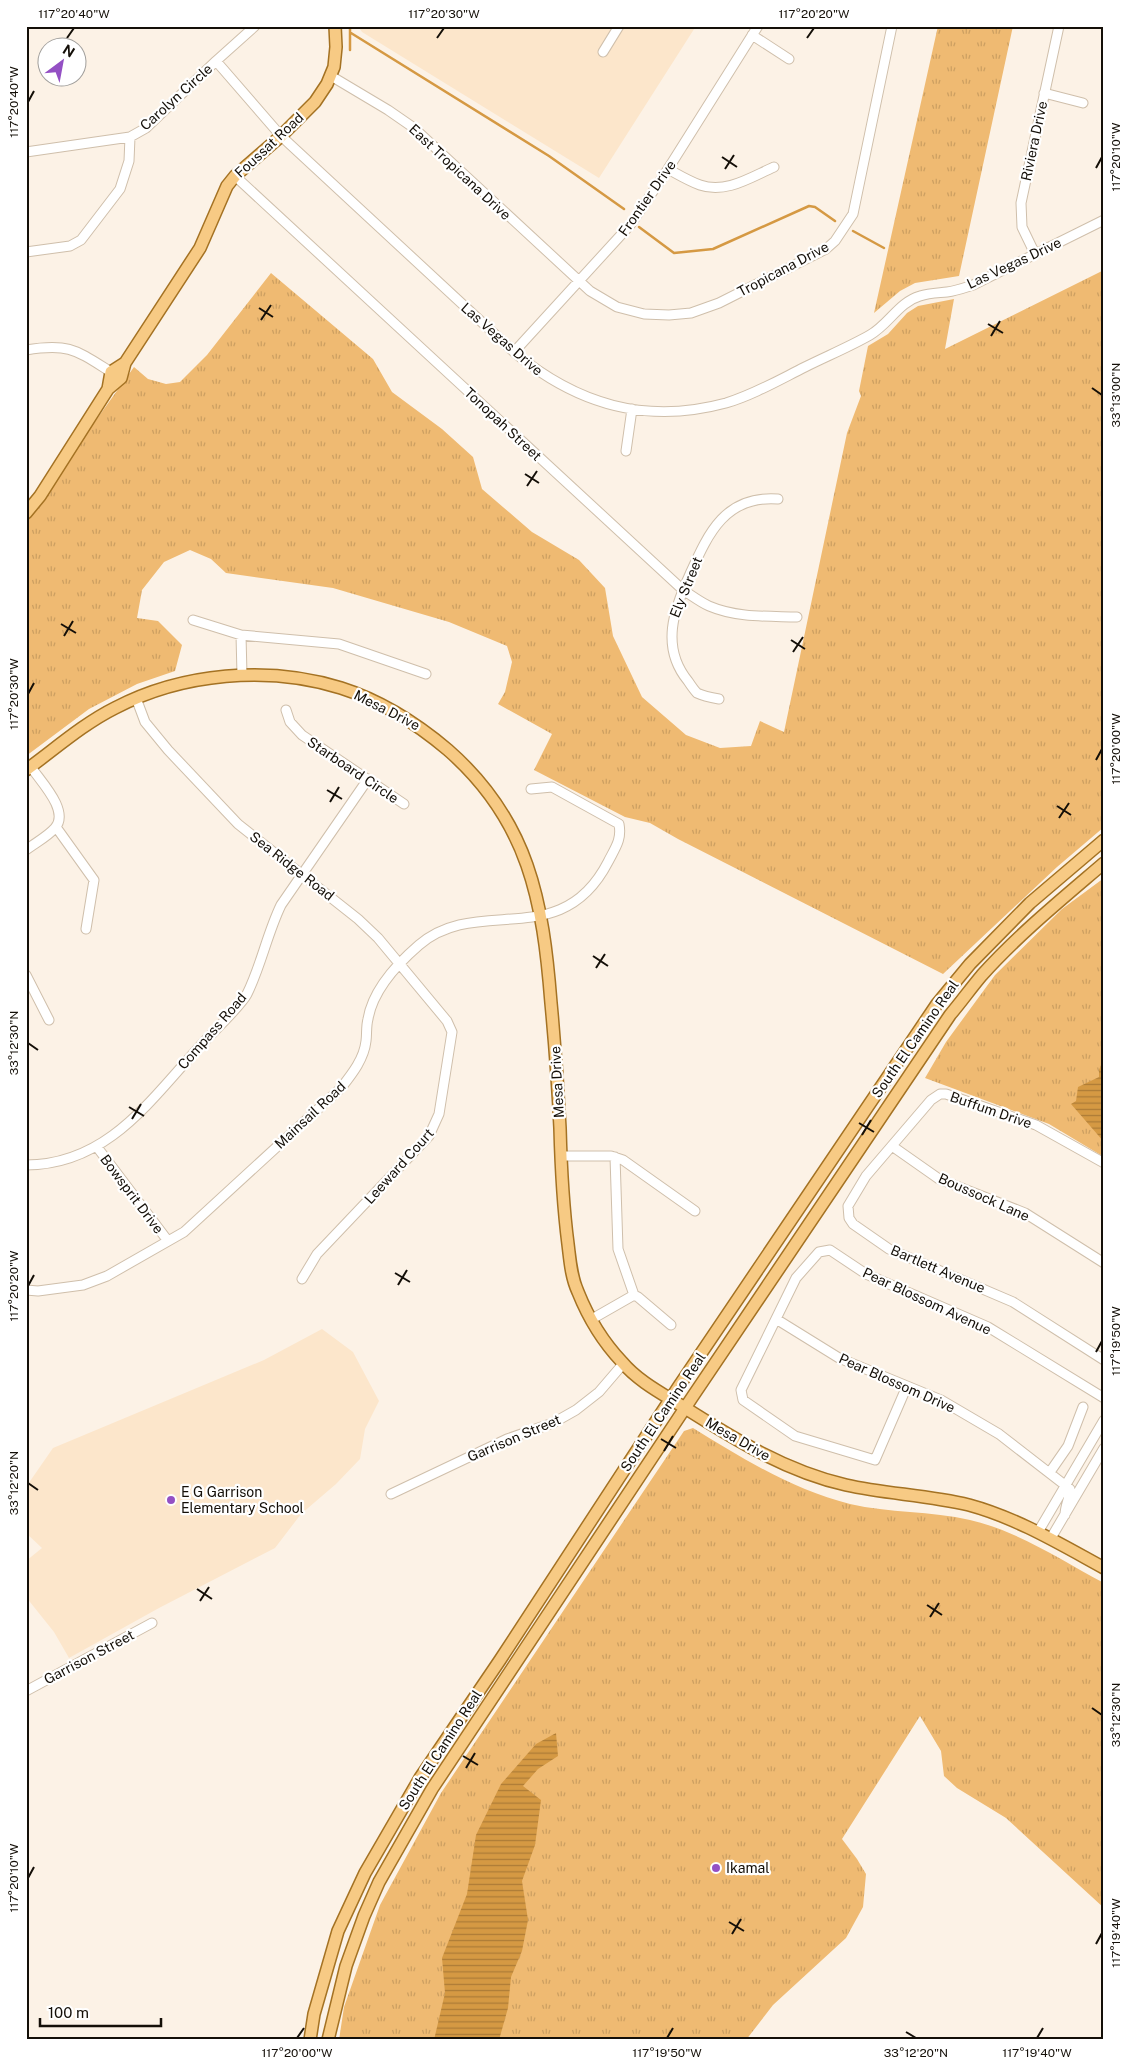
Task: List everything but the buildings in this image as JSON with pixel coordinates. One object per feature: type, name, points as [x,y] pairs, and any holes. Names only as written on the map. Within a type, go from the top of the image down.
[{"type":"main road","name":"Foussat Road","points":[[108,389],[111,372],[124,363],[200,248],[227,186],[235,176],[282,136],[315,102],[334,67],[336,48],[334,26]]},
{"type":"main road","name":"Foussat Road","points":[[26,513],[40,496],[108,389],[121,378],[124,363]]},
{"type":"main road","name":"Mesa Drive","points":[[28,768],[94,720],[136,698],[183,683],[242,675],[282,676],[326,683],[370,698],[422,728],[464,764],[500,810],[519,844],[534,882],[548,953],[558,1078],[566,1227],[571,1268],[576,1290],[601,1336],[623,1364],[643,1382],[758,1453],[806,1474],[847,1485],[967,1505],[1011,1519],[1051,1538],[1104,1568]]},
{"type":"main road","name":"South El Camino Real","points":[[310,2040],[314,2014],[338,1931],[358,1888],[420,1778],[937,1004],[970,964],[1018,915],[1104,840]]},
{"type":"main road","name":"South El Camino Real","points":[[328,2040],[346,1966],[364,1916],[379,1882],[432,1789],[950,1015],[982,975],[1023,933],[1104,863]]},
{"type":"main road","points":[[358,1888],[362,1897],[361,1908],[364,1916]]},
{"type":"street","name":"Carolyn Circle","points":[[26,152],[130,137],[146,128],[216,61],[256,26]]},
{"type":"street","points":[[603,52],[620,26]]},
{"type":"street","name":"Frontier Drive","points":[[514,352],[631,224],[758,26]]},
{"type":"street","name":"Tropicana Drive","points":[[578,282],[617,306],[644,314],[670,315],[692,312],[719,303],[826,248],[834,241],[853,214],[892,26]]},
{"type":"street","name":"Riviera Drive","points":[[1035,254],[1022,227],[1021,202],[1059,26]]},
{"type":"street","points":[[752,35],[789,59]]},
{"type":"street","name":"Las Vegas Drive","points":[[216,61],[282,136],[514,352],[538,372],[567,389],[603,404],[660,412],[687,410],[726,403],[754,392],[871,334],[910,301],[920,296],[949,292],[972,285],[1104,220]]},
{"type":"street","name":"East Tropicana Drive","points":[[330,76],[388,110],[414,128],[578,282]]},
{"type":"street","points":[[1044,93],[1083,103]]},
{"type":"street","points":[[26,252],[70,246],[81,240],[120,189],[129,161],[130,137]]},
{"type":"street","points":[[668,169],[699,185],[719,188],[728,187],[774,167]]},
{"type":"street","name":"Tonopah Street","points":[[235,176],[682,590],[708,606],[722,610],[749,616],[797,617]]},
{"type":"street","points":[[26,350],[48,346],[66,348],[82,354],[111,372]]},
{"type":"street","points":[[626,451],[632,409]]},
{"type":"street","name":"Ely Street","points":[[719,700],[698,693],[681,673],[674,658],[671,630],[676,606],[704,543],[712,529],[721,519],[733,509],[748,502],[766,498],[778,499]]},
{"type":"street","points":[[193,620],[241,635],[339,644],[426,674]]},
{"type":"street","points":[[241,635],[242,675]]},
{"type":"street","name":"Sea Ridge Road","points":[[136,698],[145,722],[222,809],[238,824],[358,919],[447,1021],[452,1032]]},
{"type":"street","name":"Starboard Circle","points":[[286,710],[290,722],[302,735],[404,804]]},
{"type":"street","points":[[26,850],[56,827],[61,817],[59,807],[28,768]]},
{"type":"street","name":"Compass Road","points":[[26,1165],[43,1165],[72,1159],[97,1147],[128,1124],[246,995],[281,905],[368,779]]},
{"type":"street","name":"Mainsail Road","points":[[26,1290],[38,1291],[83,1285],[107,1276],[184,1232],[341,1088],[355,1070],[366,1043],[368,1018],[379,988],[434,933],[460,925],[542,916],[558,911],[583,896],[602,874],[621,836],[619,824],[552,787],[531,789]]},
{"type":"street","points":[[56,827],[94,880],[86,929]]},
{"type":"street","points":[[26,975],[49,1020]]},
{"type":"street","name":"Leeward Court","points":[[302,1279],[317,1254],[429,1136],[435,1127],[439,1114],[452,1032]]},
{"type":"street","name":"Buffum Drive","points":[[892,1146],[931,1100],[940,1094],[946,1094],[1036,1125],[1104,1162]]},
{"type":"street","name":"Boussock Lane","points":[[892,1146],[939,1179],[1025,1213],[1104,1263]]},
{"type":"street","name":"Bartlett Avenue","points":[[892,1146],[866,1176],[848,1206],[849,1218],[853,1224],[890,1249],[1013,1302],[1104,1360]]},
{"type":"street","name":"Bowsprit Drive","points":[[97,1147],[168,1241]]},
{"type":"street","points":[[561,1156],[615,1157],[623,1160],[695,1211]]},
{"type":"street","points":[[615,1157],[618,1249],[634,1295],[671,1325]]},
{"type":"street","name":"Pear Blossom Avenue","points":[[907,1386],[875,1460],[795,1436],[743,1400],[741,1390],[796,1278],[819,1252],[830,1250],[866,1274],[988,1327],[1104,1398]]},
{"type":"street","points":[[592,1319],[634,1295]]},
{"type":"street","name":"Pear Blossom Drive","points":[[776,1319],[839,1358],[941,1400],[998,1434],[1066,1484]]},
{"type":"street","name":"Garrison Street","points":[[391,1494],[507,1439],[553,1423],[576,1410],[599,1392],[623,1364]]},
{"type":"street","points":[[1050,1472],[1068,1446],[1083,1407]]},
{"type":"street","points":[[1038,1532],[1104,1420]]},
{"type":"street","points":[[1051,1538],[1104,1448]]},
{"type":"street","points":[[1065,1515],[1065,1505],[1070,1494],[1070,1489],[1066,1484]]},
{"type":"street","name":"Garrison Street","points":[[26,1691],[152,1623]]},
{"type":"shaded area","points":[[358,26],[696,26],[599,178],[362,32]]},
{"type":"shaded area","points":[[1104,1058],[1104,1142],[1071,1104],[1076,1101],[1078,1087],[1099,1077],[1099,1070]]},
{"type":"shaded area","name":"E G Garrison Elementary School","points":[[322,1329],[353,1352],[379,1401],[365,1429],[360,1459],[336,1484],[301,1514],[275,1548],[159,1608],[69,1658],[54,1632],[26,1597],[26,1561],[42,1548],[26,1533],[26,1487],[53,1448],[264,1360]]},
{"type":"shaded area","points":[[556,1733],[558,1756],[538,1769],[523,1786],[541,1800],[535,1845],[522,1881],[528,1920],[522,1951],[511,1977],[508,2008],[499,2040],[434,2040],[445,1993],[442,1958],[467,1894],[476,1835],[501,1784],[536,1744]]},
{"type":"green space","points":[[938,26],[1013,26],[959,276],[915,283],[900,291],[874,313]]},
{"type":"green space","points":[[1104,270],[1104,827],[1057,867],[943,974],[650,823],[625,817],[534,770],[552,734],[498,704],[505,692],[512,662],[507,646],[449,622],[333,588],[226,573],[211,559],[190,550],[164,562],[142,590],[137,618],[158,621],[182,645],[175,671],[137,684],[89,709],[26,756],[26,518],[134,367],[148,379],[166,384],[180,382],[207,355],[271,273],[373,359],[392,392],[442,429],[473,457],[482,489],[532,532],[579,560],[605,588],[613,636],[642,697],[686,735],[720,748],[751,746],[760,721],[784,732],[847,433],[861,396],[859,391],[868,346],[888,334],[907,313],[918,306],[954,299],[945,349]]},
{"type":"green space","points":[[1104,878],[1104,1157],[1049,1124],[925,1078],[946,1042],[995,975],[1062,909]]},
{"type":"green space","points":[[693,1428],[768,1472],[829,1498],[865,1507],[955,1517],[988,1525],[1039,1547],[1104,1583],[1104,1908],[1006,1818],[957,1788],[944,1776],[941,1751],[920,1716],[842,1839],[866,1874],[863,1907],[846,1938],[773,2005],[746,2040],[339,2040],[344,2007],[380,1905],[441,1793],[684,1431]]},
{"type":"waterway","points":[[350,26],[350,50]]},
{"type":"waterway","points":[[351,33],[549,156],[624,209]]},
{"type":"waterway","points":[[639,227],[674,253],[713,249],[809,206],[815,207],[835,221]]},
{"type":"waterway","points":[[853,231],[884,248]]},
{"type":"place","name":"E G Garrison Elementary School","points":[[171,1500]]},
{"type":"place","name":"Ikamal","points":[[716,1868]]}]
